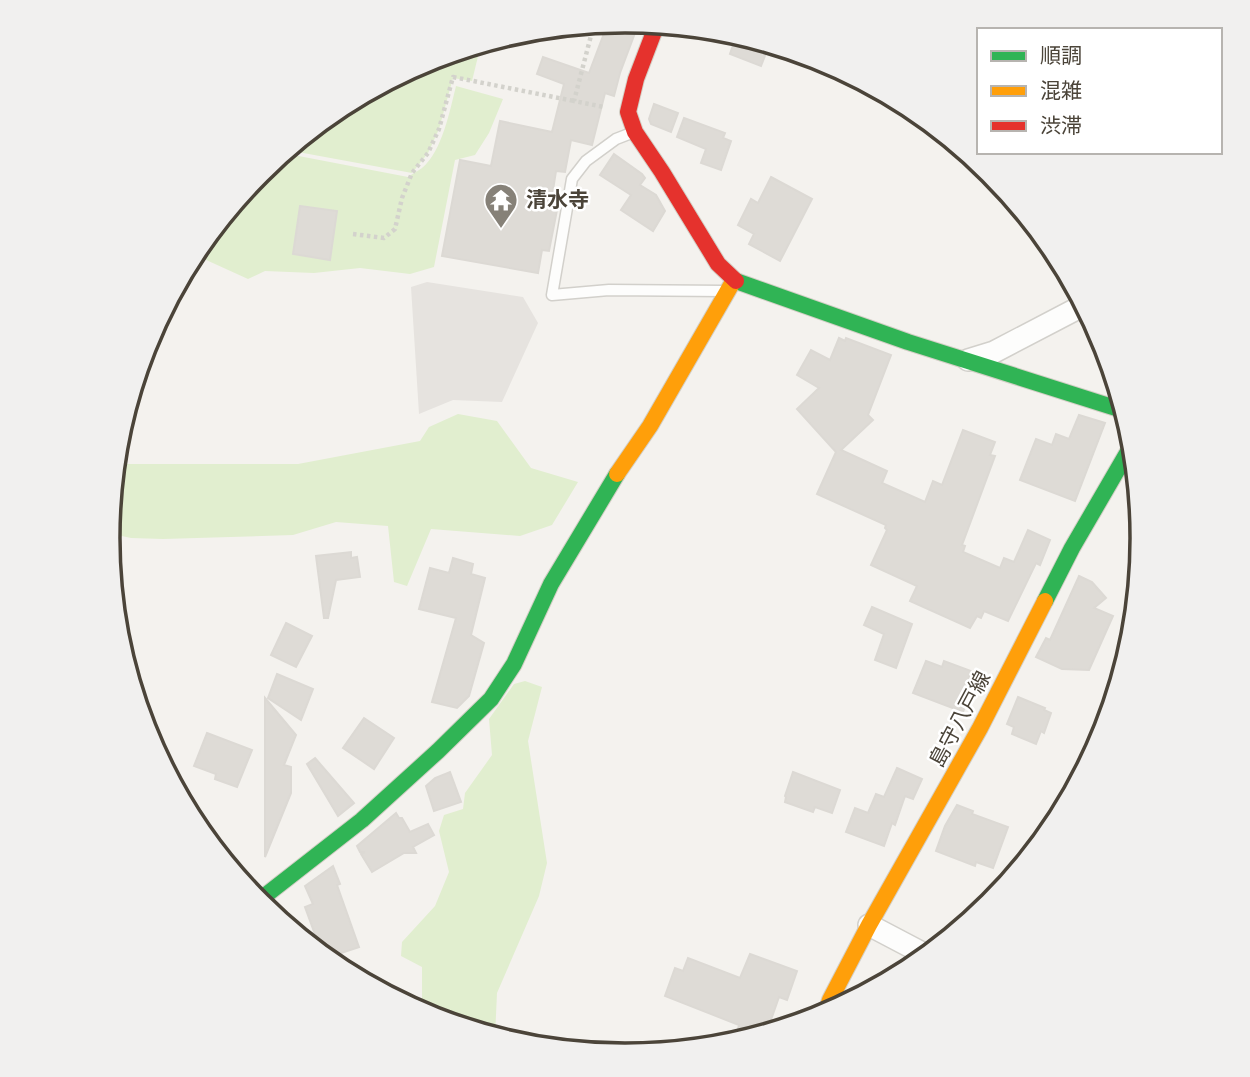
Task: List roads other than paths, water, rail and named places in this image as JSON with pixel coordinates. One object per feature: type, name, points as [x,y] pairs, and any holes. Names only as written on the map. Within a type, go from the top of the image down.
[{"type":"street","points":[[653,34],[636,79],[628,112],[635,132],[731,286],[1113,407]]},
{"type":"street","points":[[267,895],[362,820],[491,699],[514,664],[551,584],[612,482],[650,426],[731,286]]},
{"type":"street","points":[[968,360],[994,352],[1075,309]]},
{"type":"street","name":"島守八戸線","points":[[830,1000],[980,728],[1072,548],[1124,459]]},
{"type":"street","points":[[869,925],[918,950]]},
{"type":"lane","points":[[635,132],[616,139],[586,161],[572,179],[552,295],[609,290],[731,286]]},
{"type":"place","name":"清水寺","points":[[501,230]]}]
